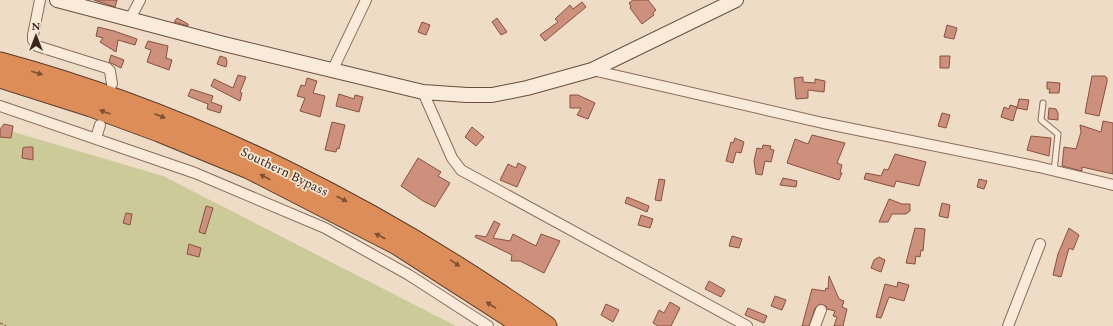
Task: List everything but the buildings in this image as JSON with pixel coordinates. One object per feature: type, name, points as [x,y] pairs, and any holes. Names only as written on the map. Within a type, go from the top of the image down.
[{"type":"highway","name":"Southern Bypass","points":[[0,62],[136,106],[241,149],[354,205],[448,259],[547,326]]},
{"type":"highway","name":"Southern Bypass","points":[[0,78],[91,107],[152,129],[248,169],[397,245],[523,326]]},
{"type":"main road","points":[[57,0],[90,4],[130,19],[224,44],[333,69],[423,92],[467,96],[492,95],[527,88],[592,70],[736,0]]},
{"type":"street","points":[[40,0],[33,35],[33,40],[37,46],[107,68],[110,71],[112,84]]},
{"type":"street","points":[[130,19],[140,0]]},
{"type":"street","points":[[333,69],[366,0]]},
{"type":"street","points":[[592,70],[823,123],[1054,171],[1113,185]]},
{"type":"street","points":[[423,92],[452,158],[461,170],[731,323],[746,326]]},
{"type":"street","points":[[0,106],[195,173],[325,228],[409,275],[488,326]]},
{"type":"street","points":[[96,138],[100,125]]},
{"type":"street","points":[[1008,326],[1040,244]]},
{"type":"street","points":[[815,326],[821,310]]},
{"type":"lane","points":[[1043,103],[1041,120],[1056,131],[1059,137],[1054,171]]},
{"type":"path","points":[[0,323],[6,326]]},
{"type":"shaded area","points":[[0,128],[163,176],[456,326],[0,326]]}]
